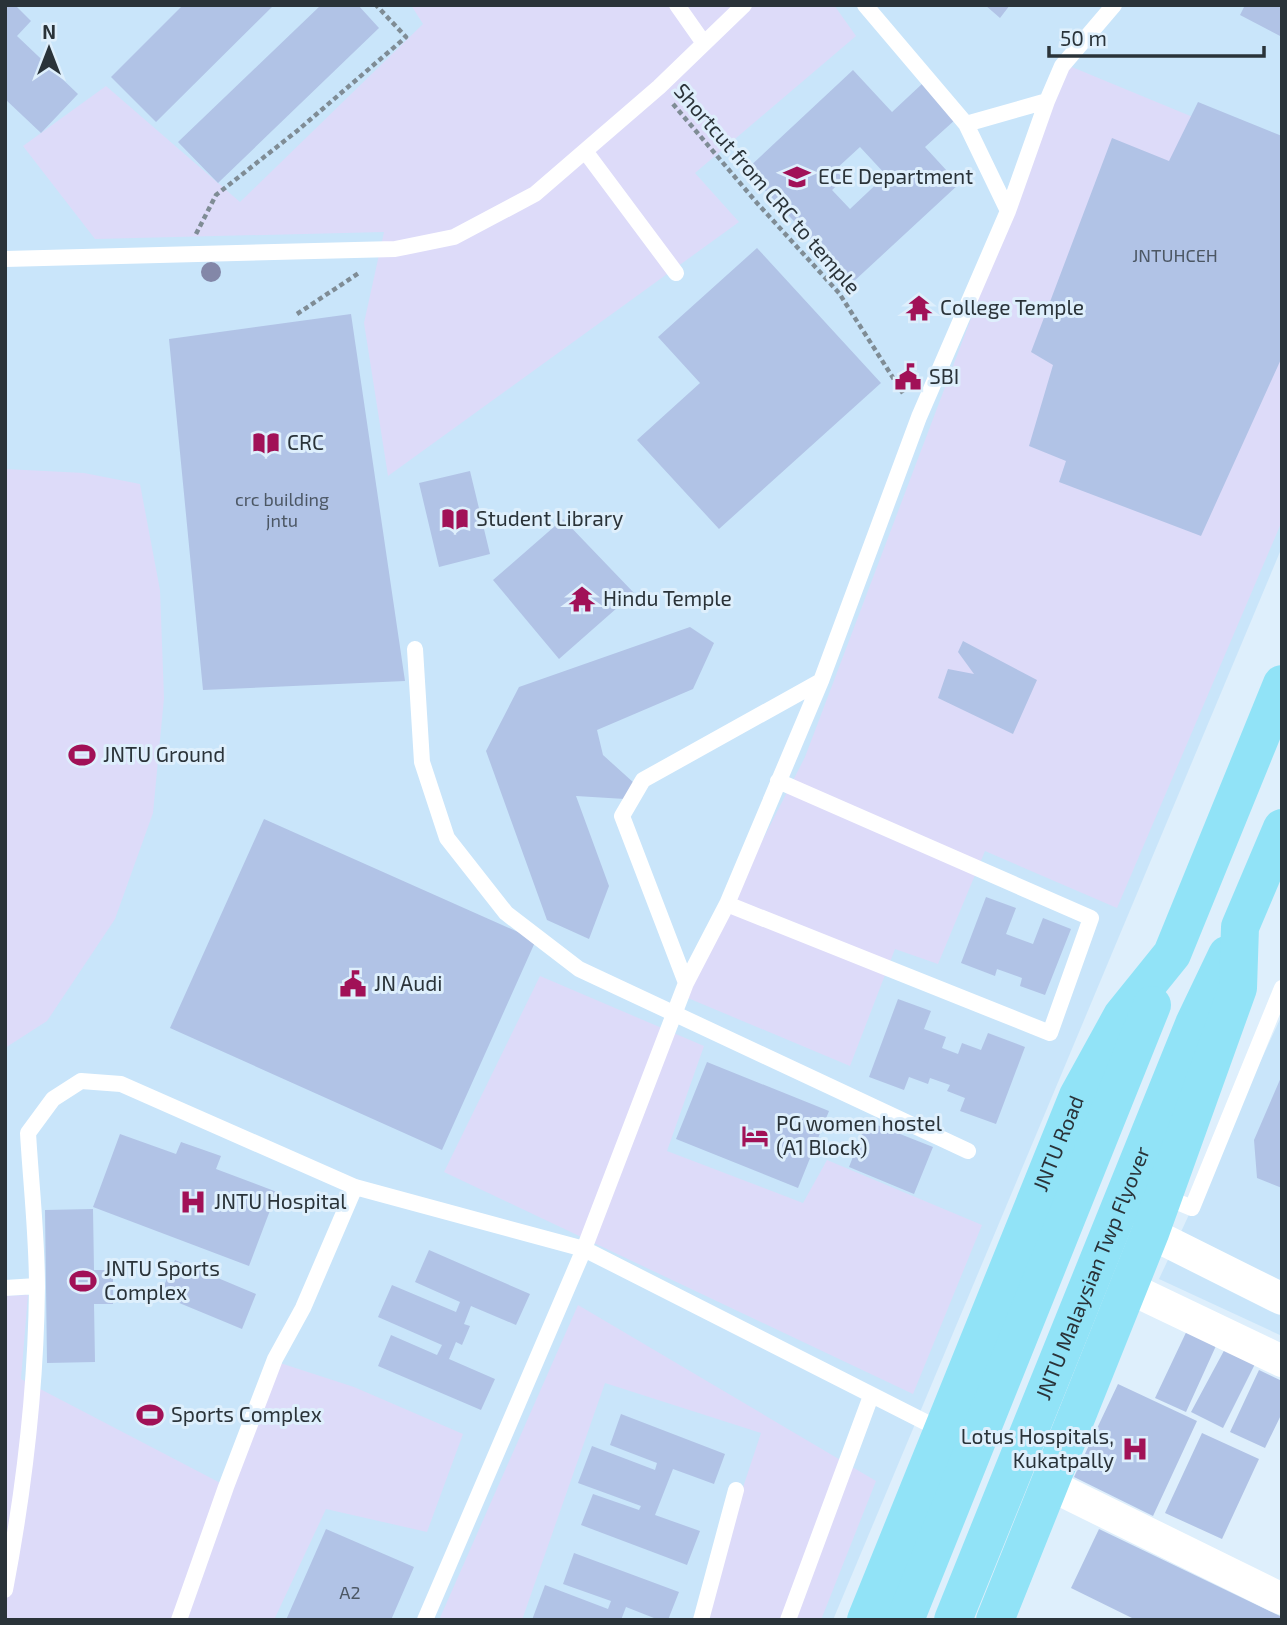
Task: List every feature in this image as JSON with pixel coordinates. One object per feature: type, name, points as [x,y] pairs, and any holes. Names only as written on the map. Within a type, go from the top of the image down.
[{"type":"main road","name":"JNTU Road","points":[[866,1620],[1077,1096],[1122,1016],[1172,954],[1282,684]]},
{"type":"main road","points":[[995,1620],[1150,1233],[1177,1202],[1238,988],[1240,927],[1280,838]]},
{"type":"main road","name":"JNTU Malaysian Twp Flyover","points":[[953,1620],[1194,1024],[1240,927]]},
{"type":"main road","points":[[905,1620],[1172,954]]},
{"type":"street","points":[[1150,1233],[1282,1299]]},
{"type":"street","points":[[1129,1289],[1282,1361]]},
{"type":"street","points":[[1050,1486],[1282,1599]]},
{"type":"lane","points":[[677,5],[704,42]]},
{"type":"lane","points":[[5,259],[395,249],[454,237],[535,194],[659,87],[744,5]]},
{"type":"lane","points":[[865,5],[966,124],[1008,211]]},
{"type":"lane","points":[[425,1620],[584,1249],[686,983],[727,904],[821,681],[919,417],[1008,211],[1047,101],[1062,66],[1114,5]]},
{"type":"lane","points":[[966,124],[1047,101]]},
{"type":"lane","points":[[585,151],[676,273]]},
{"type":"lane","points":[[415,649],[422,762],[447,838],[506,913],[579,969],[968,1151]]},
{"type":"lane","points":[[686,983],[622,816],[643,780],[821,681]]},
{"type":"lane","points":[[727,904],[1051,1033],[1091,918],[778,781]]},
{"type":"lane","points":[[1177,1202],[1282,988]]},
{"type":"lane","points":[[5,1590],[18,1525],[31,1402],[37,1286],[28,1133],[53,1099],[81,1082],[121,1084],[355,1187],[584,1249],[941,1430]]},
{"type":"lane","points":[[179,1620],[275,1359],[303,1308],[355,1187]]},
{"type":"lane","points":[[5,1288],[37,1286]]},
{"type":"lane","points":[[788,1620],[871,1396]]},
{"type":"lane","points":[[701,1620],[736,1490]]},
{"type":"path","points":[[186,253],[216,195],[298,131],[406,37],[376,5]]},
{"type":"path","name":"Shortcut from CRC to temple","points":[[659,87],[757,203],[839,293],[919,417]]},
{"type":"path","points":[[297,314],[395,249]]},
{"type":"shaded area","points":[[5,5],[1282,5],[1282,547],[833,1620],[5,1620]]},
{"type":"shaded area","points":[[411,5],[834,5],[856,36],[695,173],[739,222],[388,476],[364,323],[384,232],[95,239],[23,146],[106,86],[240,202],[423,24]]},
{"type":"shaded area","points":[[1067,65],[1282,154],[1282,521],[1117,908],[985,851],[938,964],[895,949],[850,1066],[683,996],[805,757]]},
{"type":"shaded area","name":"JNTU Ground","points":[[5,469],[84,473],[140,484],[160,590],[164,698],[153,813],[115,919],[47,1021],[5,1048]]},
{"type":"shaded area","points":[[540,976],[704,1046],[667,1151],[803,1203],[827,1160],[982,1225],[913,1394],[444,1172]]},
{"type":"shaded area","points":[[1282,1015],[1282,1336],[1159,1279]]},
{"type":"shaded area","points":[[28,1295],[21,1379],[230,1488],[277,1362],[354,1387],[463,1434],[427,1532],[326,1509],[274,1620],[5,1620],[5,1296]]},
{"type":"shaded area","points":[[578,1305],[876,1481],[821,1620],[699,1620],[761,1433],[605,1383],[522,1620],[439,1620]]},
{"type":"building","points":[[5,5],[15,5],[31,21],[17,36],[78,94],[41,133],[5,99]]},
{"type":"building","points":[[183,5],[274,5],[156,122],[111,77]]},
{"type":"building","points":[[321,5],[358,5],[379,28],[218,183],[178,142]]},
{"type":"building","points":[[985,5],[1010,5],[1000,18]]},
{"type":"building","points":[[1245,5],[1282,5],[1282,37],[1240,15]]},
{"type":"building","name":"ECE Department","points":[[853,70],[892,112],[923,83],[956,119],[925,147],[959,184],[852,283],[746,170]],"holes":[[[860,147],[886,175],[850,209],[832,190],[844,179],[835,170]]]},
{"type":"building","points":[[1198,102],[1282,136],[1282,357],[1201,536],[1059,482],[1066,461],[1029,446],[1053,365],[1031,352],[1112,138],[1169,161]]},
{"type":"building","points":[[757,248],[881,383],[719,529],[637,440],[700,383],[658,337]]},
{"type":"building","name":"CRC","points":[[351,314],[405,681],[203,690],[169,339]]},
{"type":"building","name":"Student Library","points":[[470,471],[490,554],[439,567],[419,483]]},
{"type":"building","points":[[563,519],[634,593],[559,659],[493,580]]},
{"type":"building","points":[[690,627],[714,643],[693,689],[597,730],[603,755],[634,783],[625,799],[576,796],[609,886],[589,939],[547,920],[486,751],[519,687]]},
{"type":"building","points":[[963,641],[1037,680],[1013,734],[938,698],[948,669],[974,674],[958,652]]},
{"type":"building","name":"JN Audi","points":[[264,819],[536,940],[442,1150],[170,1028]]},
{"type":"building","points":[[986,897],[1016,908],[1006,934],[1033,944],[1043,918],[1071,929],[1045,995],[1020,986],[1022,978],[997,969],[995,976],[961,963]]},
{"type":"building","points":[[898,999],[931,1011],[924,1029],[946,1037],[942,1048],[958,1054],[962,1043],[981,1050],[988,1033],[1025,1047],[996,1124],[960,1111],[965,1098],[947,1091],[950,1085],[930,1078],[928,1084],[909,1077],[904,1090],[869,1077]]},
{"type":"building","points":[[707,1062],[829,1111],[798,1188],[676,1139]]},
{"type":"building","points":[[1282,1075],[1282,1188],[1257,1178],[1254,1140]]},
{"type":"building","points":[[867,1121],[933,1147],[914,1194],[849,1167]]},
{"type":"building","points":[[120,1134],[176,1154],[181,1142],[221,1156],[216,1169],[277,1192],[249,1266],[93,1207]]},
{"type":"building","points":[[93,1209],[94,1270],[113,1270],[113,1304],[94,1304],[95,1362],[47,1363],[45,1210]]},
{"type":"building","points":[[429,1250],[530,1294],[516,1325],[471,1306],[464,1324],[470,1326],[462,1345],[456,1342],[449,1359],[495,1379],[481,1410],[378,1366],[391,1335],[437,1355],[442,1345],[378,1317],[392,1285],[456,1312],[460,1302],[415,1282]]},
{"type":"building","points":[[175,1260],[256,1294],[242,1329],[160,1295]]},
{"type":"building","points":[[1191,1322],[1220,1337],[1186,1412],[1155,1398]]},
{"type":"building","points":[[1227,1345],[1257,1360],[1223,1428],[1191,1412]]},
{"type":"building","points":[[1259,1370],[1282,1381],[1282,1413],[1265,1448],[1230,1432]]},
{"type":"building","name":"Lotus Hospitals, Kukatpally","points":[[1118,1384],[1197,1421],[1153,1516],[1074,1477]]},
{"type":"building","points":[[621,1414],[725,1454],[714,1484],[673,1469],[655,1515],[700,1531],[687,1565],[581,1525],[593,1494],[639,1510],[641,1506],[578,1483],[592,1446],[655,1470],[657,1463],[610,1445]]},
{"type":"building","points":[[1202,1433],[1259,1459],[1222,1539],[1165,1513]]},
{"type":"building","points":[[326,1529],[414,1567],[391,1620],[286,1620]]},
{"type":"building","points":[[1099,1529],[1282,1617],[1282,1620],[1136,1620],[1071,1588]]},
{"type":"building","points":[[574,1553],[679,1592],[668,1620],[659,1620],[626,1607],[621,1620],[532,1620],[545,1585],[608,1609],[611,1601],[563,1584]]},
{"type":"place","name":"ECE Department","points":[[797,177]]},
{"type":"place","name":"College Temple","points":[[919,308]]},
{"type":"place","name":"SBI","points":[[908,377]]},
{"type":"place","name":"CRC","points":[[266,443]]},
{"type":"place","name":"Student Library","points":[[455,519]]},
{"type":"place","name":"Hindu Temple","points":[[582,599]]},
{"type":"place","name":"JNTU Ground","points":[[82,755]]},
{"type":"place","name":"JN Audi","points":[[353,984]]},
{"type":"place","name":"PG women hostel (A1 Block)","points":[[755,1136]]},
{"type":"place","name":"JNTU Hospital","points":[[193,1202]]},
{"type":"place","name":"JNTU Sports Complex","points":[[83,1281]]},
{"type":"place","name":"Sports Complex","points":[[150,1415]]},
{"type":"place","name":"Lotus Hospitals, Kukatpally","points":[[1135,1449]]}]
